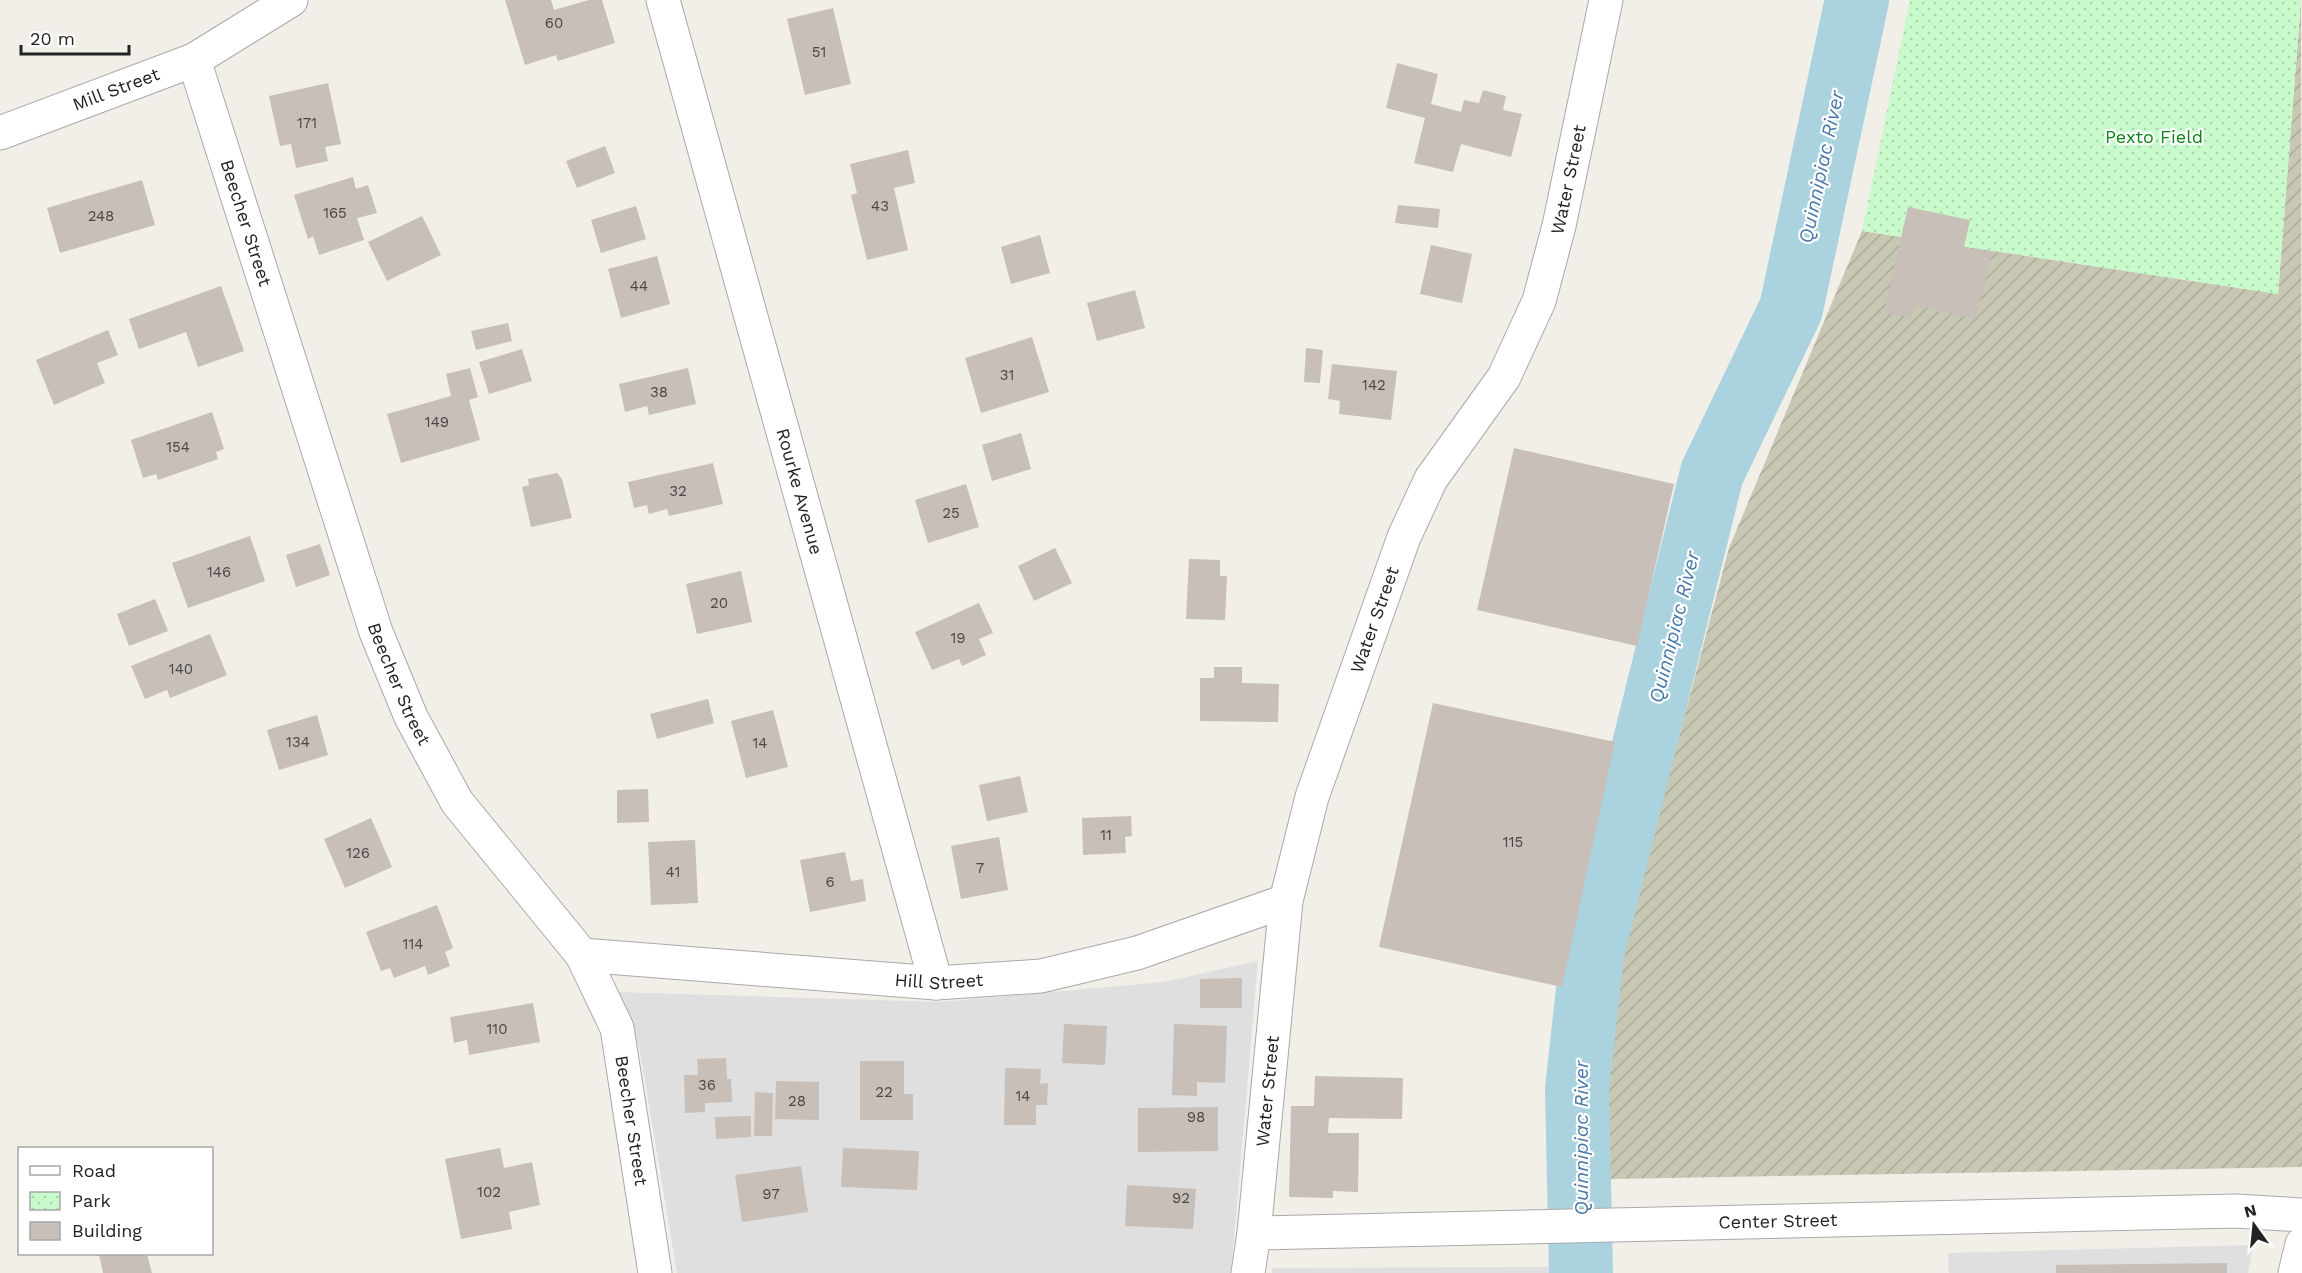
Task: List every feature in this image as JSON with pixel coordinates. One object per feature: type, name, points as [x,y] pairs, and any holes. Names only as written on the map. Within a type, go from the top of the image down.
[{"type":"street","name":"Mill Street","points":[[0,134],[194,60],[291,0]]},
{"type":"street","name":"Rourke Avenue","points":[[663,0],[936,983]]},
{"type":"street","name":"Water Street","points":[[1248,1273],[1254,1233],[1286,901],[1312,797],[1404,537],[1431,479],[1504,377],[1539,301],[1559,226],[1606,0]]},
{"type":"street","name":"Beecher Street","points":[[194,60],[376,632],[411,717],[457,802],[582,955],[617,1028],[655,1273]]},
{"type":"street","name":"Hill Street","points":[[582,955],[936,983],[1052,974],[1137,953],[1286,901]]},
{"type":"street","name":"Center Street","points":[[1254,1233],[2236,1211],[2302,1215]]},
{"type":"street","points":[[2295,1273],[2302,1244]]},
{"type":"shaded area","points":[[2301,0],[2302,1167],[1611,1179],[1599,1111],[1606,1012],[1729,548],[1862,231],[2278,294]]},
{"type":"shaded area","points":[[1258,961],[1231,1273],[677,1273],[640,1051],[618,992],[940,1002],[1163,982]]},
{"type":"shaded area","points":[[2253,1245],[2248,1273],[1949,1273],[1948,1253]]},
{"type":"shaded area","points":[[1553,1267],[1553,1273],[1272,1273],[1272,1268]]},
{"type":"green space","name":"Pexto Field","points":[[1910,0],[2301,0],[2278,294],[1862,231]]},
{"type":"green space","points":[[1607,1261],[1606,1273],[1553,1273],[1553,1267]]},
{"type":"building","points":[[505,0],[551,0],[554,10],[589,0],[602,0],[615,43],[558,61],[556,55],[525,65]]},
{"type":"building","points":[[833,8],[851,84],[805,95],[787,19]]},
{"type":"building","points":[[1397,63],[1438,74],[1431,104],[1461,112],[1464,100],[1479,103],[1483,90],[1506,96],[1503,110],[1522,114],[1511,157],[1461,144],[1453,172],[1414,163],[1425,118],[1386,108]]},
{"type":"building","points":[[328,83],[341,144],[325,147],[328,161],[296,168],[291,144],[280,146],[269,96]]},
{"type":"building","points":[[605,146],[615,173],[577,188],[566,161]]},
{"type":"building","points":[[908,150],[915,183],[894,188],[908,250],[867,260],[851,195],[857,193],[850,164]]},
{"type":"building","points":[[353,177],[356,189],[368,185],[377,213],[357,218],[364,240],[319,255],[313,236],[308,239],[294,195]]},
{"type":"building","points":[[142,180],[155,225],[60,253],[47,208]]},
{"type":"building","points":[[1398,205],[1440,209],[1438,228],[1395,223]]},
{"type":"building","points":[[636,206],[646,239],[601,253],[591,220]]},
{"type":"building","points":[[1908,207],[1970,220],[1964,247],[1992,253],[1976,319],[1914,305],[1911,318],[1884,312]]},
{"type":"building","points":[[422,216],[441,255],[387,281],[368,242]]},
{"type":"building","points":[[1040,235],[1050,273],[1011,284],[1001,247]]},
{"type":"building","points":[[1431,245],[1472,254],[1462,303],[1420,294]]},
{"type":"building","points":[[657,256],[670,304],[621,318],[608,269]]},
{"type":"building","points":[[221,286],[244,351],[198,367],[186,332],[139,349],[129,319]]},
{"type":"building","points":[[1135,290],[1145,328],[1097,341],[1087,303]]},
{"type":"building","points":[[508,323],[512,341],[476,350],[471,331]]},
{"type":"building","points":[[108,330],[118,355],[97,363],[105,383],[54,405],[36,360]]},
{"type":"building","points":[[1032,337],[1049,392],[981,413],[965,358]]},
{"type":"building","points":[[1306,348],[1323,350],[1320,383],[1304,382]]},
{"type":"building","points":[[522,349],[532,381],[489,394],[479,362]]},
{"type":"building","points":[[1332,364],[1397,371],[1391,420],[1339,414],[1340,401],[1328,399]]},
{"type":"building","points":[[470,368],[478,397],[469,400],[480,440],[401,463],[387,414],[451,396],[446,374]]},
{"type":"building","points":[[688,368],[696,404],[649,415],[647,406],[625,412],[619,384]]},
{"type":"building","points":[[212,412],[224,449],[216,452],[218,459],[158,480],[156,474],[143,478],[131,440]]},
{"type":"building","points":[[1021,433],[1031,469],[992,481],[982,445]]},
{"type":"building","points":[[1514,448],[1674,484],[1637,646],[1477,610]]},
{"type":"building","points":[[713,463],[723,504],[669,516],[667,509],[649,514],[647,505],[634,508],[628,482]]},
{"type":"building","points":[[557,473],[562,479],[572,518],[531,527],[522,487],[529,485],[528,479]]},
{"type":"building","points":[[966,484],[979,527],[928,543],[915,500]]},
{"type":"building","points":[[250,536],[265,581],[188,608],[172,563]]},
{"type":"building","points":[[320,544],[330,575],[296,587],[286,555]]},
{"type":"building","points":[[1055,548],[1072,583],[1034,601],[1018,566]]},
{"type":"building","points":[[1189,559],[1220,560],[1220,576],[1227,576],[1225,620],[1186,619]]},
{"type":"building","points":[[741,571],[752,622],[697,634],[686,584]]},
{"type":"building","points":[[155,599],[168,631],[129,646],[117,614]]},
{"type":"building","points":[[979,603],[993,633],[979,639],[986,655],[962,666],[959,659],[932,670],[915,632]]},
{"type":"building","points":[[210,634],[227,675],[170,698],[167,690],[145,699],[131,666]]},
{"type":"building","points":[[1214,667],[1242,667],[1242,683],[1279,684],[1278,722],[1200,721],[1200,678],[1214,678]]},
{"type":"building","points":[[708,699],[714,723],[657,739],[650,714]]},
{"type":"building","points":[[1433,703],[1615,742],[1562,987],[1379,947]]},
{"type":"building","points":[[773,710],[788,767],[746,778],[731,721]]},
{"type":"building","points":[[317,715],[328,755],[279,770],[267,730]]},
{"type":"building","points":[[1020,776],[1028,812],[987,821],[979,785]]},
{"type":"building","points":[[648,789],[649,822],[617,823],[617,790]]},
{"type":"building","points":[[1131,816],[1132,836],[1125,837],[1126,853],[1083,855],[1082,818]]},
{"type":"building","points":[[371,818],[392,867],[345,888],[324,839]]},
{"type":"building","points":[[999,837],[1008,890],[961,899],[951,846]]},
{"type":"building","points":[[695,840],[698,903],[651,905],[648,842]]},
{"type":"building","points":[[845,852],[851,881],[863,879],[866,901],[810,912],[800,860]]},
{"type":"building","points":[[437,905],[453,948],[445,952],[450,966],[428,975],[425,966],[394,978],[390,968],[381,971],[366,932]]},
{"type":"building","points":[[1242,978],[1242,1008],[1200,1008],[1200,979]]},
{"type":"building","points":[[533,1003],[540,1042],[469,1055],[467,1040],[454,1043],[450,1017]]},
{"type":"building","points":[[1064,1024],[1107,1026],[1105,1065],[1062,1063]]},
{"type":"building","points":[[1174,1024],[1227,1026],[1225,1083],[1197,1082],[1197,1096],[1172,1095]]},
{"type":"building","points":[[726,1058],[727,1079],[731,1079],[732,1102],[705,1103],[705,1112],[685,1113],[684,1075],[698,1075],[697,1059]]},
{"type":"building","points":[[860,1061],[904,1061],[904,1094],[913,1094],[913,1120],[860,1120]]},
{"type":"building","points":[[1005,1068],[1041,1069],[1040,1084],[1048,1083],[1047,1105],[1036,1105],[1036,1125],[1004,1125]]},
{"type":"building","points":[[1315,1076],[1403,1078],[1402,1119],[1329,1118],[1328,1133],[1359,1133],[1358,1192],[1333,1191],[1333,1198],[1289,1197],[1291,1106],[1314,1106]]},
{"type":"building","points":[[776,1081],[819,1082],[819,1120],[775,1119]]},
{"type":"building","points":[[755,1092],[773,1093],[772,1136],[754,1136]]},
{"type":"building","points":[[1218,1107],[1218,1151],[1138,1152],[1138,1108]]},
{"type":"building","points":[[751,1116],[751,1137],[716,1139],[715,1117]]},
{"type":"building","points":[[500,1148],[504,1168],[532,1162],[540,1205],[509,1212],[512,1229],[461,1239],[445,1159]]},
{"type":"building","points":[[843,1148],[919,1151],[917,1190],[841,1187]]},
{"type":"building","points":[[801,1166],[808,1212],[742,1222],[735,1175]]},
{"type":"building","points":[[1127,1185],[1196,1189],[1193,1229],[1125,1226]]},
{"type":"building","points":[[99,1255],[147,1255],[152,1273],[103,1273]]},
{"type":"building","points":[[2227,1263],[2227,1273],[2056,1273],[2056,1265]]},
{"type":"waterway","name":"Quinnipiac River","points":[[1581,1273],[1577,1089],[1592,954],[1712,473],[1791,309],[1857,0]]}]
